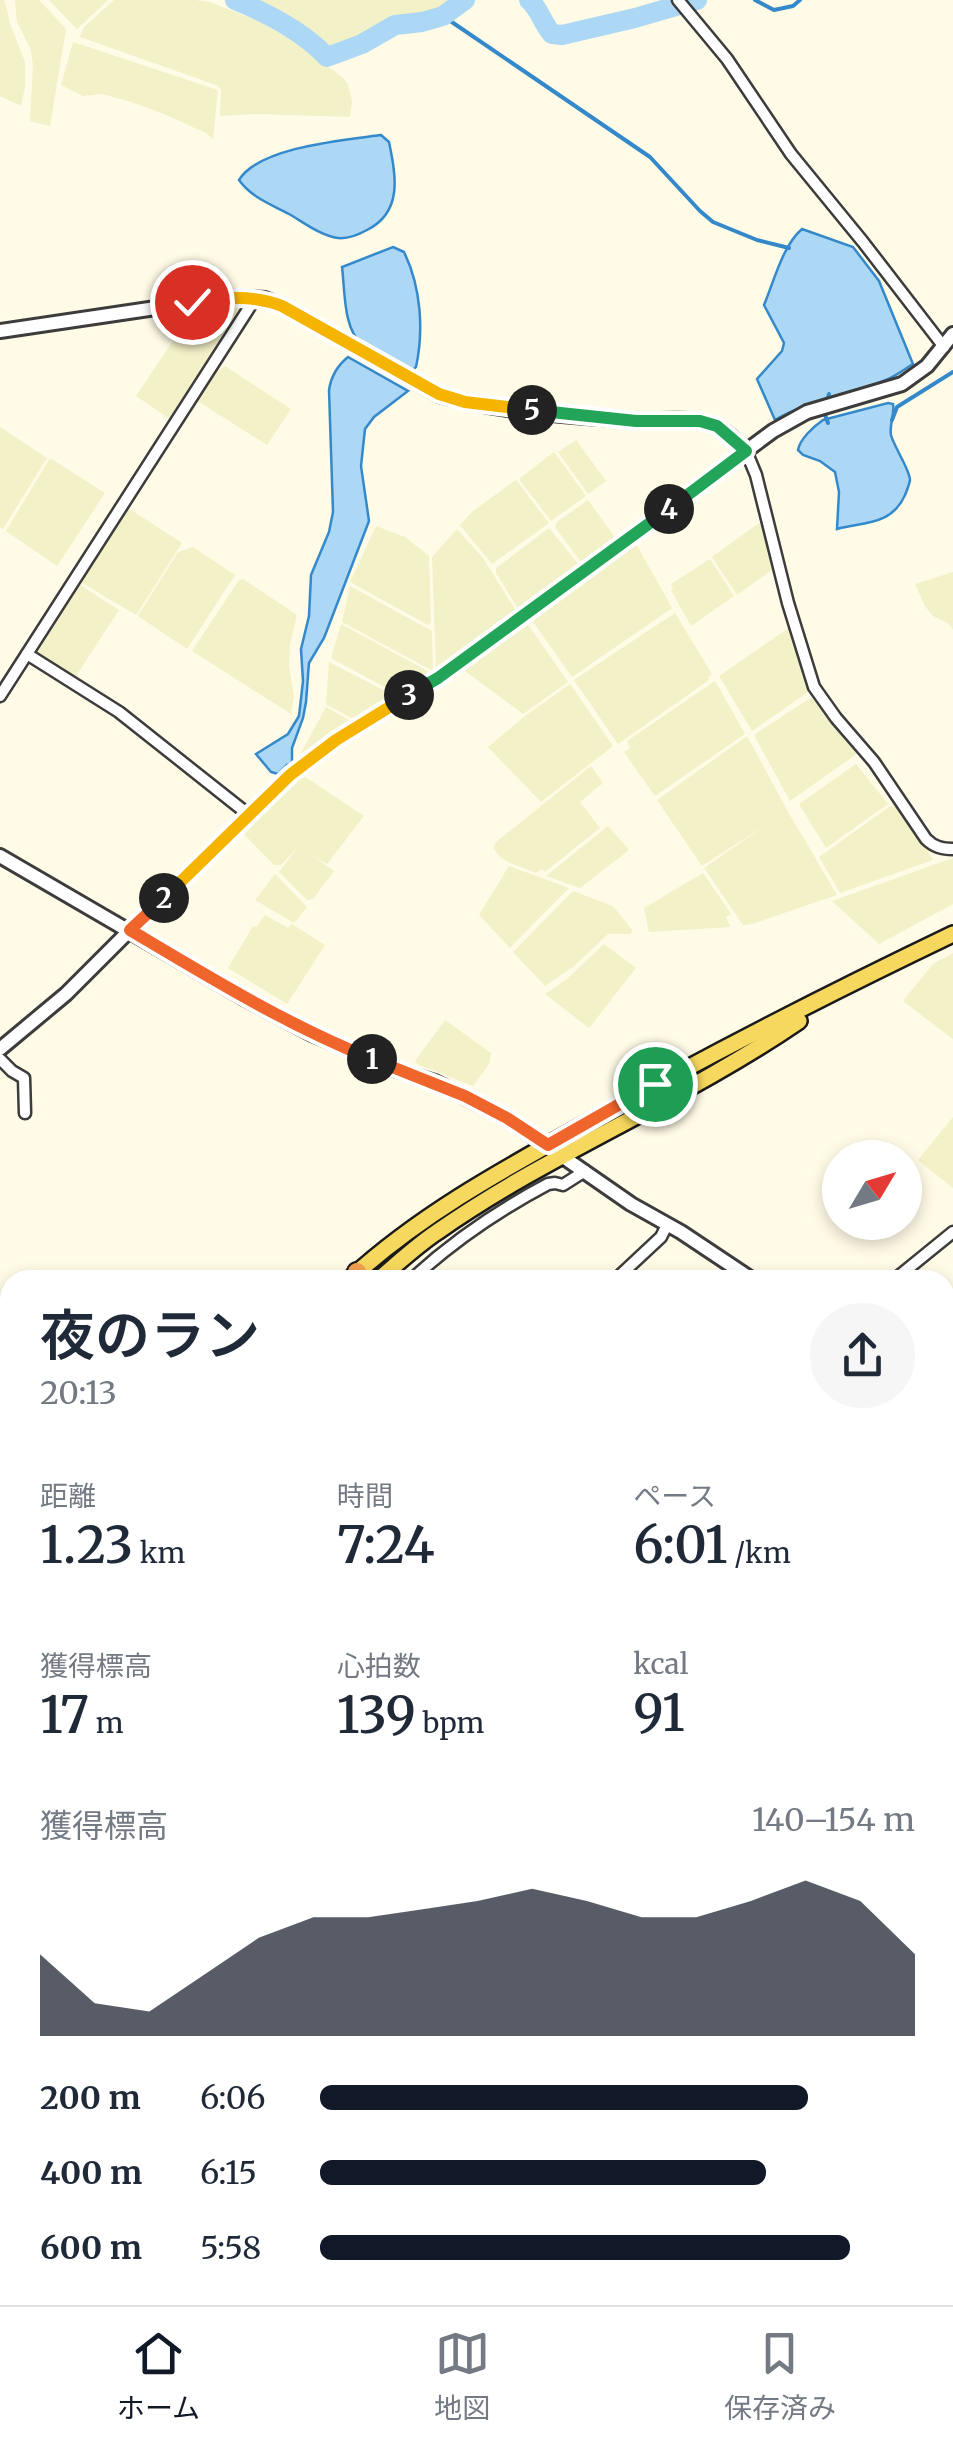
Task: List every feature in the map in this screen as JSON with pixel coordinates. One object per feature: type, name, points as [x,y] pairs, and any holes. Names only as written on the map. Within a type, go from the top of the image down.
[{"type":"main road","points":[[363,1270],[428,1216],[655,1084],[953,934]]},
{"type":"main road","points":[[390,1270],[436,1232],[724,1066],[856,982]]},
{"type":"street","points":[[678,0],[727,59],[791,154],[944,347]]},
{"type":"street","points":[[0,696],[256,298]]},
{"type":"street","points":[[0,331],[211,300],[256,298],[282,306],[439,394],[465,402],[574,416],[700,421],[717,426],[746,451],[756,475],[814,687],[874,762],[926,839],[944,849],[953,849]]},
{"type":"street","points":[[25,1114],[24,1078],[12,1071],[0,1051],[66,994],[290,775],[336,740],[438,678],[773,432],[807,412],[902,384],[927,366],[953,334]]},
{"type":"street","points":[[27,654],[119,712],[249,815]]},
{"type":"street","points":[[0,856],[312,1034],[465,1096],[507,1118],[632,1204],[738,1270]]},
{"type":"street","points":[[422,1270],[481,1222],[548,1184],[564,1185],[585,1171]]},
{"type":"street","points":[[626,1270],[661,1237],[667,1224]]},
{"type":"street","points":[[906,1270],[953,1232]]},
{"type":"shaded area","points":[[0,0],[4,0],[25,62],[21,106],[0,96]]},
{"type":"shaded area","points":[[15,0],[39,0],[66,29],[50,126],[30,121],[33,66],[31,50],[17,22]]},
{"type":"shaded area","points":[[49,0],[108,0],[77,29]]},
{"type":"shaded area","points":[[114,0],[210,2],[258,21],[341,76],[348,84],[352,101],[350,117],[220,116],[219,86],[80,37],[84,27]]},
{"type":"shaded area","points":[[255,0],[455,0],[441,10],[393,19],[326,47]]},
{"type":"shaded area","points":[[73,42],[218,90],[213,139],[131,102],[102,94],[83,96],[61,85]]},
{"type":"shaded area","points":[[247,303],[173,421],[136,396],[195,308]]},
{"type":"shaded area","points":[[225,366],[291,409],[267,445],[196,400],[217,368]]},
{"type":"shaded area","points":[[0,427],[47,458],[3,529],[0,527]]},
{"type":"shaded area","points":[[576,440],[606,481],[588,494],[558,452]]},
{"type":"shaded area","points":[[554,452],[586,496],[551,521],[519,479]]},
{"type":"shaded area","points":[[50,458],[105,493],[57,566],[6,531]]},
{"type":"shaded area","points":[[516,480],[549,523],[492,564],[460,525]]},
{"type":"shaded area","points":[[588,500],[616,539],[581,562],[555,527]]},
{"type":"shaded area","points":[[125,506],[182,543],[136,615],[77,580]]},
{"type":"shaded area","points":[[759,523],[773,569],[737,595],[712,557]]},
{"type":"shaded area","points":[[376,526],[405,537],[429,556],[428,625],[350,582]]},
{"type":"shaded area","points":[[549,528],[578,568],[520,612],[496,568]]},
{"type":"shaded area","points":[[457,529],[483,558],[518,614],[436,670],[432,557]]},
{"type":"shaded area","points":[[635,542],[672,608],[572,677],[531,619]]},
{"type":"shaded area","points":[[193,547],[235,575],[187,649],[138,616],[178,552]]},
{"type":"shaded area","points":[[710,559],[734,596],[691,626],[671,584]]},
{"type":"shaded area","points":[[953,572],[953,630],[933,616],[915,584]]},
{"type":"shaded area","points":[[243,579],[297,615],[290,645],[294,697],[291,714],[192,651]]},
{"type":"shaded area","points":[[77,583],[119,610],[74,679],[32,652]]},
{"type":"shaded area","points":[[350,586],[432,631],[433,671],[342,622]]},
{"type":"shaded area","points":[[675,613],[712,674],[709,680],[618,744],[574,680]]},
{"type":"shaded area","points":[[527,623],[568,682],[523,714],[461,668]]},
{"type":"shaded area","points":[[341,624],[431,673],[397,694],[331,658]]},
{"type":"shaded area","points":[[790,627],[811,690],[752,731],[719,676]]},
{"type":"shaded area","points":[[329,662],[389,693],[391,699],[355,720],[326,704]]},
{"type":"shaded area","points":[[715,681],[745,734],[655,796],[624,752],[630,748],[627,741]]},
{"type":"shaded area","points":[[570,684],[613,746],[541,802],[488,747]]},
{"type":"shaded area","points":[[815,698],[858,753],[790,801],[754,735]]},
{"type":"shaded area","points":[[326,707],[353,722],[302,756],[301,753]]},
{"type":"shaded area","points":[[747,736],[837,895],[743,925],[704,868],[770,822],[702,866],[657,800]]},
{"type":"shaded area","points":[[856,764],[888,804],[826,848],[799,804]]},
{"type":"shaded area","points":[[591,766],[603,783],[580,802],[600,828],[545,872],[542,869],[536,873],[500,857],[495,843]]},
{"type":"shaded area","points":[[301,774],[364,816],[327,864],[310,854],[334,871],[313,899],[307,900],[279,872],[299,846],[281,865],[274,865],[241,831]]},
{"type":"shaded area","points":[[899,806],[933,860],[840,893],[819,857],[889,807]]},
{"type":"shaded area","points":[[608,826],[629,850],[580,888],[546,876]]},
{"type":"shaded area","points":[[953,858],[953,904],[879,944],[832,901]]},
{"type":"shaded area","points":[[509,866],[569,888],[510,948],[479,915]]},
{"type":"shaded area","points":[[703,873],[731,914],[726,917],[730,927],[649,932],[644,908]]},
{"type":"shaded area","points":[[275,874],[307,907],[294,923],[255,900]]},
{"type":"shaded area","points":[[573,891],[613,906],[632,930],[631,934],[608,934],[574,966],[545,986],[513,952]]},
{"type":"shaded area","points":[[265,915],[288,928],[292,924],[325,945],[287,1004],[228,968],[253,926]]},
{"type":"shaded area","points":[[604,944],[636,968],[589,1028],[545,994]]},
{"type":"shaded area","points":[[953,953],[953,1039],[903,1001],[933,964]]},
{"type":"shaded area","points":[[445,1020],[491,1053],[489,1064],[473,1086],[415,1061]]},
{"type":"shaded area","points":[[953,1117],[953,1188],[922,1163],[922,1155]]},
{"type":"water","points":[[381,135],[389,142],[394,168],[392,203],[379,222],[353,236],[338,238],[319,232],[255,196],[239,180],[249,169],[283,153]]},
{"type":"water","points":[[802,229],[853,247],[879,281],[913,364],[886,380],[802,407],[775,420],[757,379],[782,351],[784,343],[764,305],[784,254]]},
{"type":"water","points":[[393,247],[404,252],[417,294],[420,338],[416,367],[411,372],[362,344],[351,329],[346,308],[342,267]]},
{"type":"water","points":[[348,357],[408,391],[374,417],[365,429],[361,466],[369,521],[324,638],[309,663],[306,702],[292,748],[292,764],[278,774],[271,772],[256,754],[288,734],[299,716],[301,649],[309,616],[311,575],[333,512],[329,390],[331,380]]},
{"type":"water","points":[[893,404],[891,435],[910,481],[906,494],[885,517],[837,529],[839,492],[835,472],[803,455],[799,446],[823,420]]},
{"type":"waterway","points":[[235,0],[284,24],[327,57],[362,44],[395,25],[443,16],[465,0]]},
{"type":"waterway","points":[[529,0],[552,34],[562,35],[697,0]]},
{"type":"waterway","points":[[755,0],[774,10],[793,6],[800,0]]},
{"type":"waterway","points":[[443,16],[650,157],[713,222],[789,248]]},
{"type":"waterway","points":[[892,420],[897,407],[953,372]]},
{"type":"waterway","points":[[828,423],[824,412],[829,394]]},
{"type":"route","points":[[192,302],[230,297],[265,299],[439,394],[465,402],[574,416],[700,421],[717,426],[746,451],[438,678],[336,740],[290,775],[130,930],[312,1034],[465,1096],[548,1145],[655,1084]]}]
